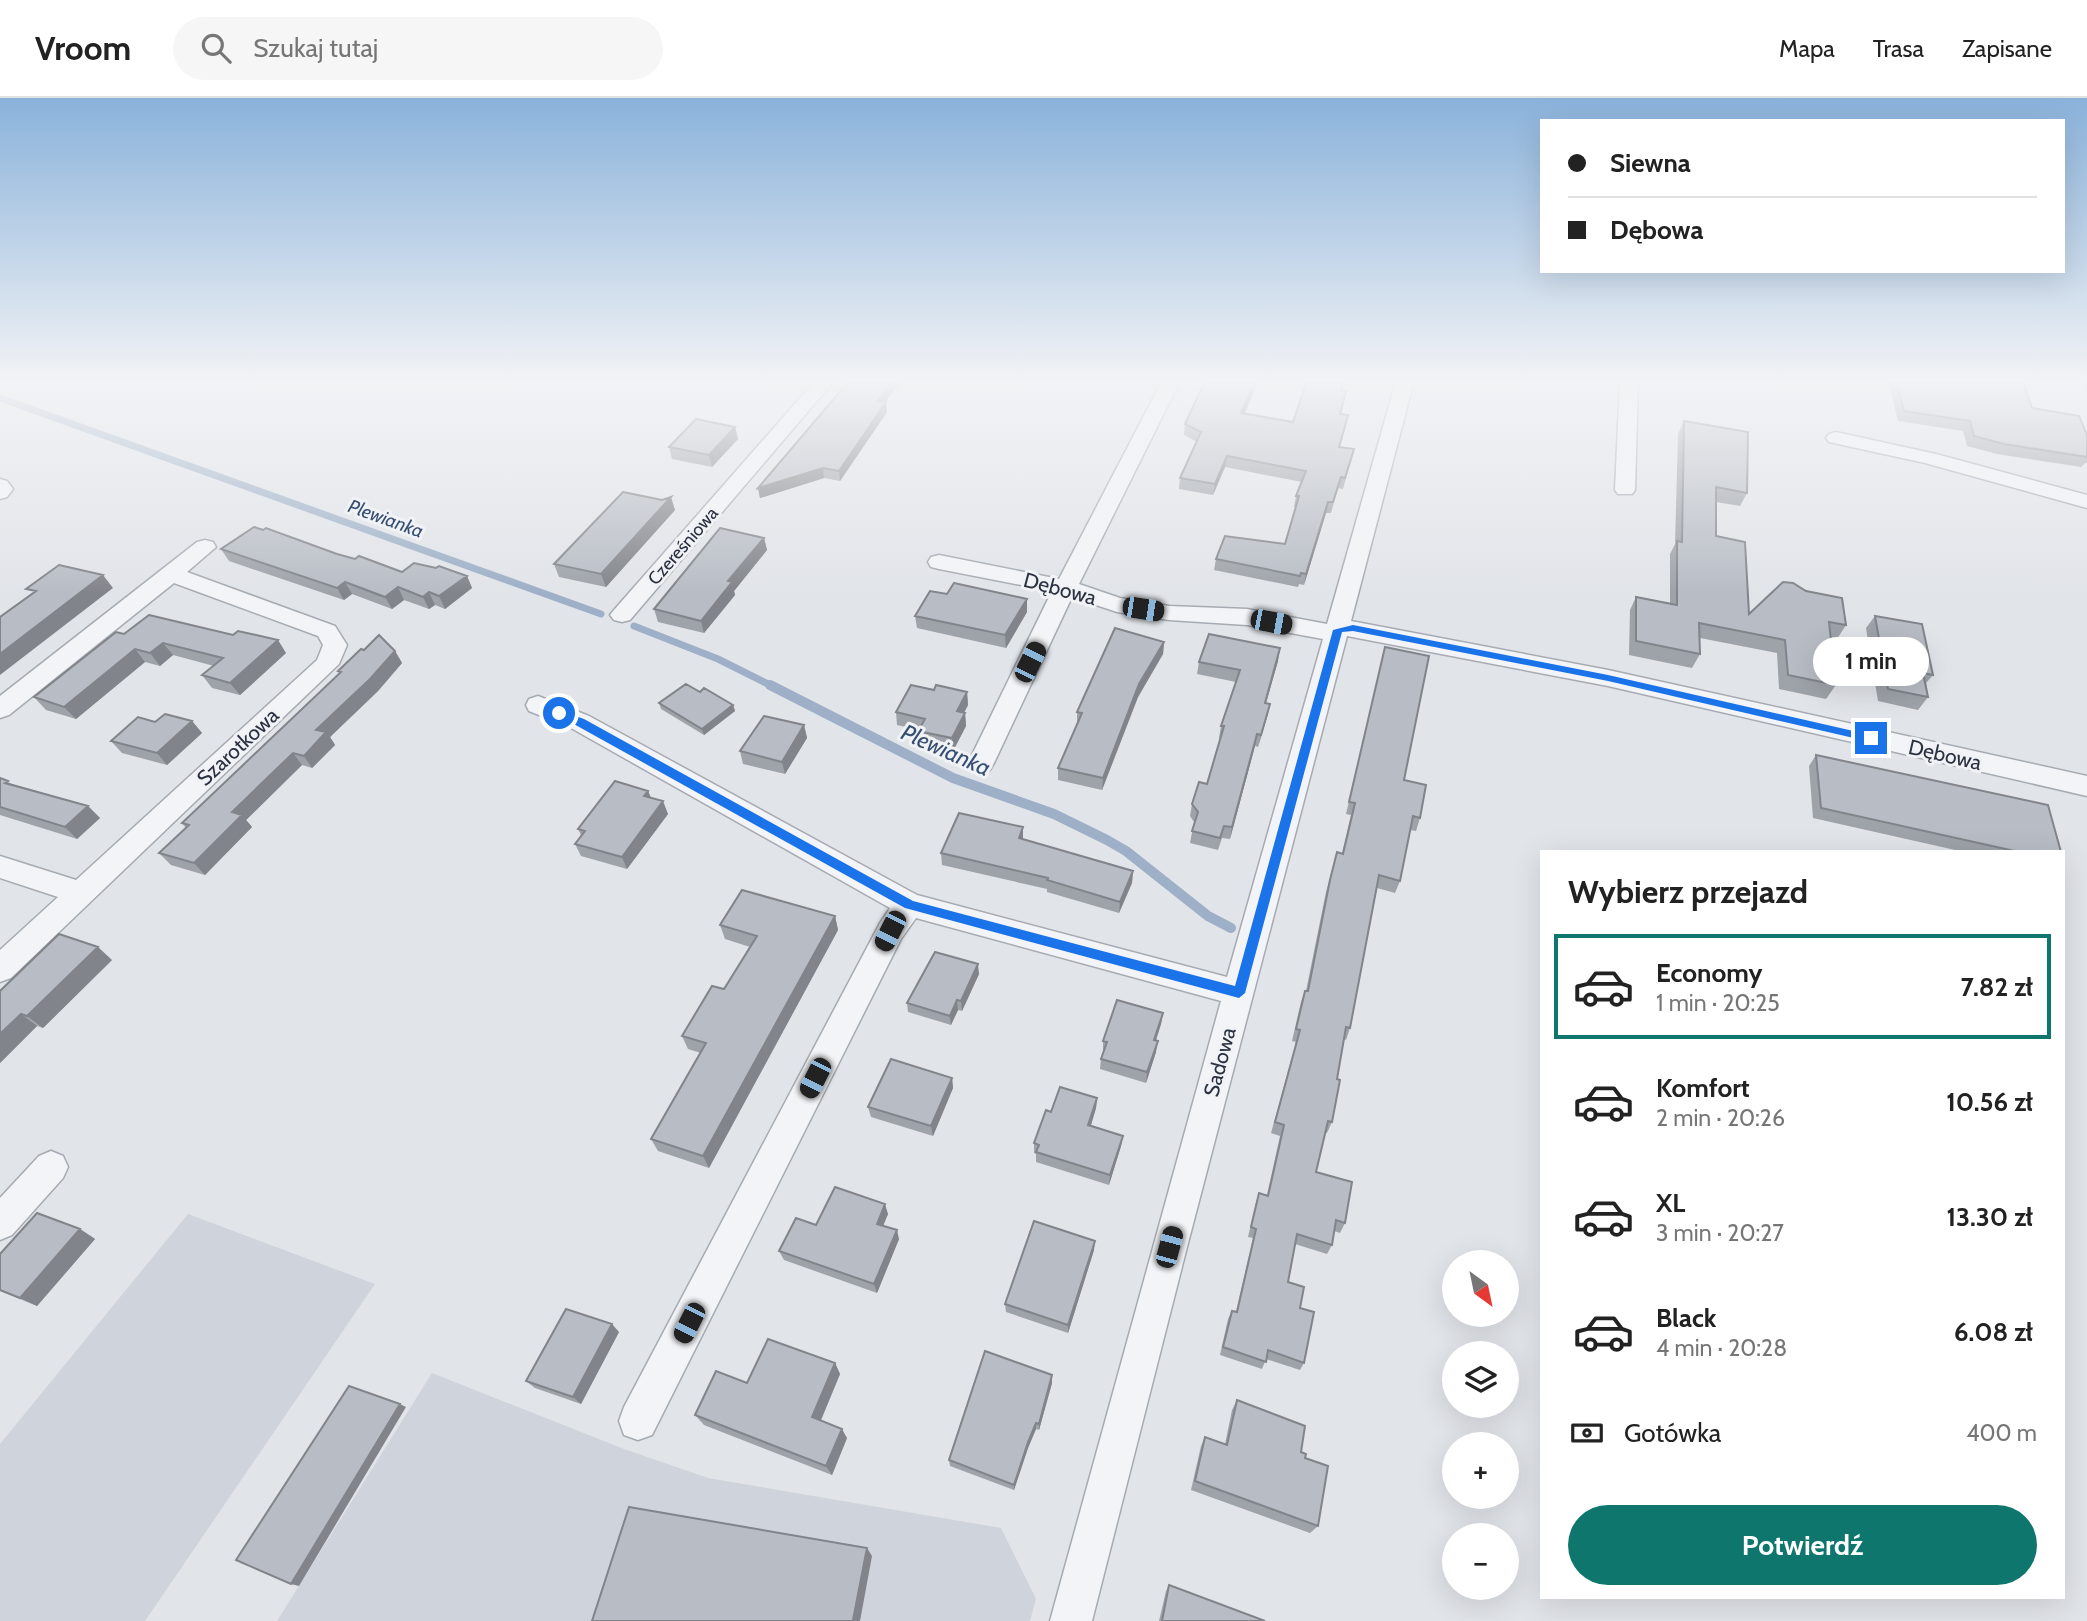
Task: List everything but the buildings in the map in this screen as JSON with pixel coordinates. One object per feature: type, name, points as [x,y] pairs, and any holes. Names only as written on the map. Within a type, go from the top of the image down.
[{"type":"street","name":"Czereśniowa","points":[[622,615],[763,452]]},
{"type":"street","points":[[981,763],[1135,452]]},
{"type":"street","name":"Sadowa","points":[[1071,1621],[1386,452]]},
{"type":"street","points":[[1625,490],[1626,452]]},
{"type":"street","points":[[1901,452],[2087,502]]},
{"type":"street","points":[[0,485],[3,489],[0,493]]},
{"type":"street","points":[[0,709],[205,547]]},
{"type":"street","name":"Dębowa","points":[[939,562],[1066,587],[1116,605],[1169,613],[1247,617],[1321,632],[1353,628],[1608,678],[2087,786]]},
{"type":"street","name":"Szarotkowa","points":[[0,969],[327,663],[335,645],[327,631],[171,574]]},
{"type":"street","points":[[538,705],[580,722],[909,905],[1239,993]]},
{"type":"street","points":[[0,867],[81,893]]},
{"type":"street","points":[[638,1421],[890,931],[909,905]]},
{"type":"street","points":[[0,1223],[51,1167]]},
{"type":"shaded area","points":[[188,1214],[375,1284],[145,1621],[0,1621],[0,1444]]},
{"type":"shaded area","points":[[432,1373],[624,1449],[708,1478],[1001,1528],[1036,1599],[1030,1621],[277,1621]]},
{"type":"waterway","name":"Plewianka","points":[[150,452],[601,614]]},
{"type":"waterway","name":"Plewianka","points":[[634,626],[718,659],[770,685]]},
{"type":"waterway","name":"Plewianka","points":[[770,685],[774,687]]},
{"type":"waterway","name":"Plewianka","points":[[770,685],[953,778],[1054,814],[1107,840],[1126,851],[1208,916],[1231,928]]},
{"type":"route","points":[[559,713],[580,722],[909,905],[1239,993],[1338,630],[1353,628],[1608,678],[1871,738]]}]
